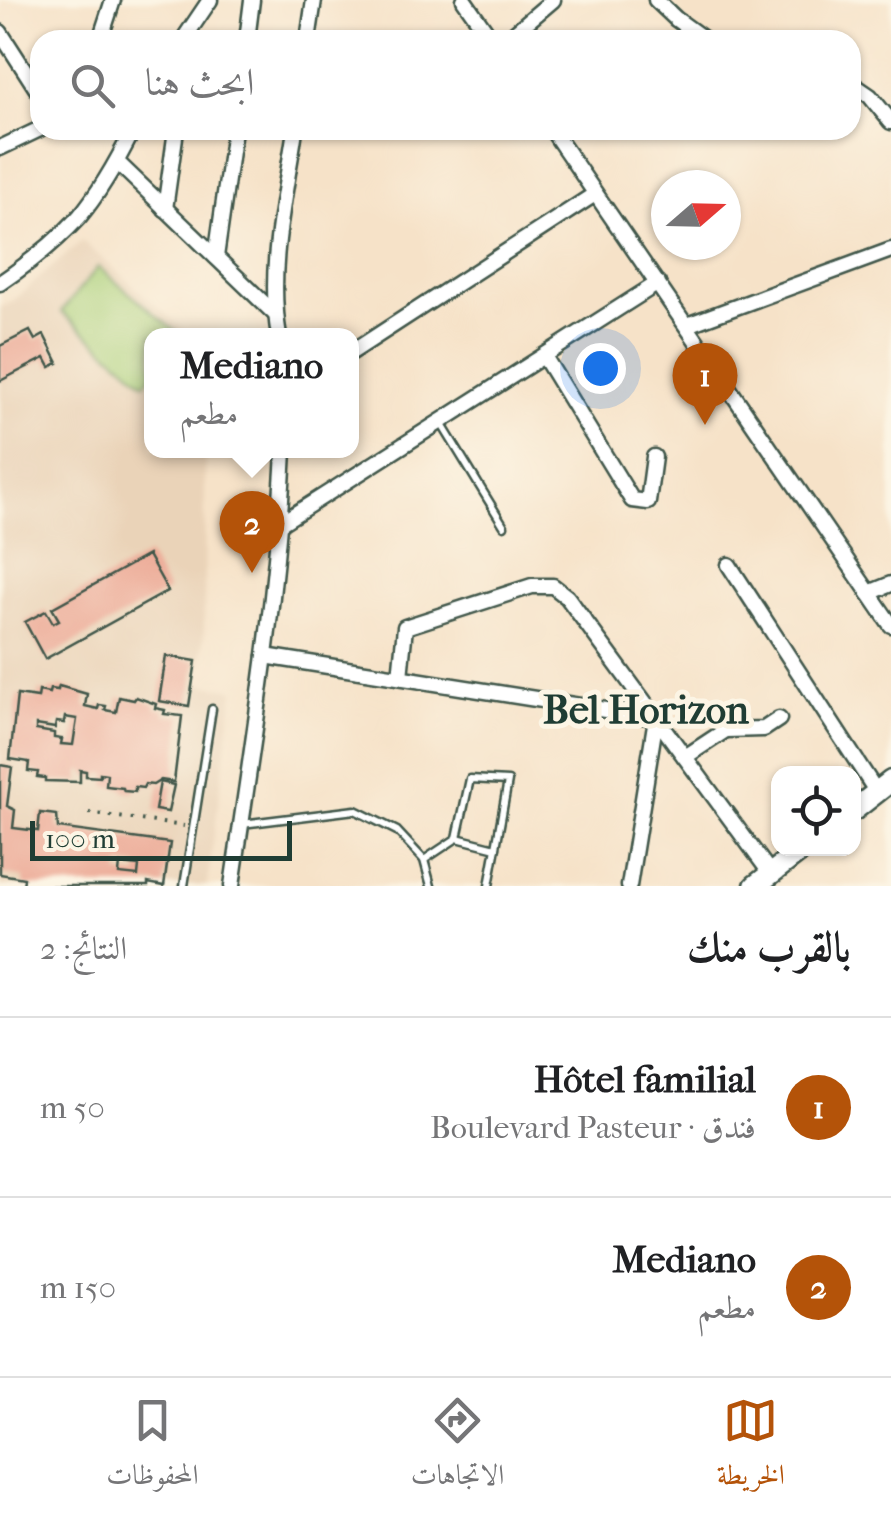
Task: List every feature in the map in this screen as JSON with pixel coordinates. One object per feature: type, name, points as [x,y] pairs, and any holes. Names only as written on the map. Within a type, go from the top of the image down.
[{"type":"main road","points":[[861,804],[884,786]]},
{"type":"main road","points":[[763,880],[794,856]]},
{"type":"street","points":[[103,30],[114,0]]},
{"type":"street","points":[[190,30],[210,0]]},
{"type":"street","points":[[248,30],[252,0]]},
{"type":"street","points":[[310,30],[314,0]]},
{"type":"street","points":[[464,0],[485,30]]},
{"type":"street","points":[[518,30],[553,0]]},
{"type":"street","points":[[656,0],[692,30]]},
{"type":"street","points":[[0,32],[30,78]]},
{"type":"street","points":[[861,90],[891,122]]},
{"type":"street","points":[[0,148],[30,134]]},
{"type":"street","points":[[0,283],[30,262],[79,217],[128,140]]},
{"type":"street","points":[[166,209],[175,140]]},
{"type":"street","points":[[216,257],[233,140]]},
{"type":"street","points":[[278,328],[275,264],[293,140]]},
{"type":"street","points":[[559,140],[891,626]]},
{"type":"street","points":[[116,162],[275,314]]},
{"type":"street","points":[[359,347],[595,194]]},
{"type":"street","points":[[687,325],[891,250]]},
{"type":"street","points":[[281,523],[658,283]]},
{"type":"street","points":[[544,356],[632,500],[648,502],[654,457]]},
{"type":"street","points":[[232,886],[265,656],[281,523],[284,458]]},
{"type":"street","points":[[729,564],[884,786]]},
{"type":"street","points":[[869,593],[891,584]]},
{"type":"street","points":[[400,677],[405,628],[532,586],[552,586],[567,597],[685,757],[763,880]]},
{"type":"street","points":[[265,656],[656,718]]},
{"type":"street","points":[[628,886],[656,718]]},
{"type":"street","points":[[685,757],[726,730],[764,729],[779,718]]},
{"type":"lane","points":[[440,422],[504,526]]},
{"type":"lane","points":[[184,886],[212,710]]},
{"type":"lane","points":[[424,860],[457,838],[470,779],[508,781],[489,886]]},
{"type":"lane","points":[[240,824],[356,810],[397,831],[424,860],[431,886]]},
{"type":"lane","points":[[457,838],[496,848]]},
{"type":"path","points":[[88,814],[193,828]]},
{"type":"shaded area","points":[[82,241],[182,328],[144,328],[144,458],[205,458],[204,634],[198,684],[234,690],[207,886],[0,886],[0,308]]},
{"type":"green space","points":[[98,267],[172,328],[144,328],[144,382],[61,312]]},
{"type":"building","points":[[30,331],[35,340],[44,335],[58,363],[50,367],[45,358],[0,381],[0,346]]},
{"type":"building","points":[[148,555],[168,591],[45,659],[25,622],[46,611],[53,623],[59,620],[52,608]]},
{"type":"building","points":[[166,656],[196,661],[189,706],[159,701]]},
{"type":"building","points":[[59,686],[87,694],[85,706],[98,709],[99,705],[106,706],[105,710],[116,712],[119,697],[136,697],[156,704],[155,708],[165,710],[164,714],[182,716],[174,782],[161,780],[143,788],[135,787],[135,792],[124,791],[106,786],[107,774],[86,776],[86,771],[80,770],[80,782],[45,781],[37,777],[38,772],[28,771],[29,762],[10,759],[17,695],[38,698],[39,691],[58,690]],"holes":[[[65,717],[77,719],[73,745],[61,744],[62,739],[54,738],[54,733],[36,730],[36,725],[55,728],[56,722],[64,723]]]},
{"type":"building","points":[[0,765],[12,767],[7,806],[15,810],[13,828],[38,831],[40,813],[57,815],[58,828],[170,843],[164,886],[23,886],[24,878],[0,874]],"holes":[[[120,864],[139,866],[138,876],[119,874]]]},
{"type":"building","points":[[160,782],[174,785],[168,812],[155,810]]},
{"type":"place","name":"Hôtel familial","points":[[705,425]]},
{"type":"place","name":"Mediano","points":[[252,573]]},
{"type":"district","name":"Bel Horizon","points":[[646,709]]}]
